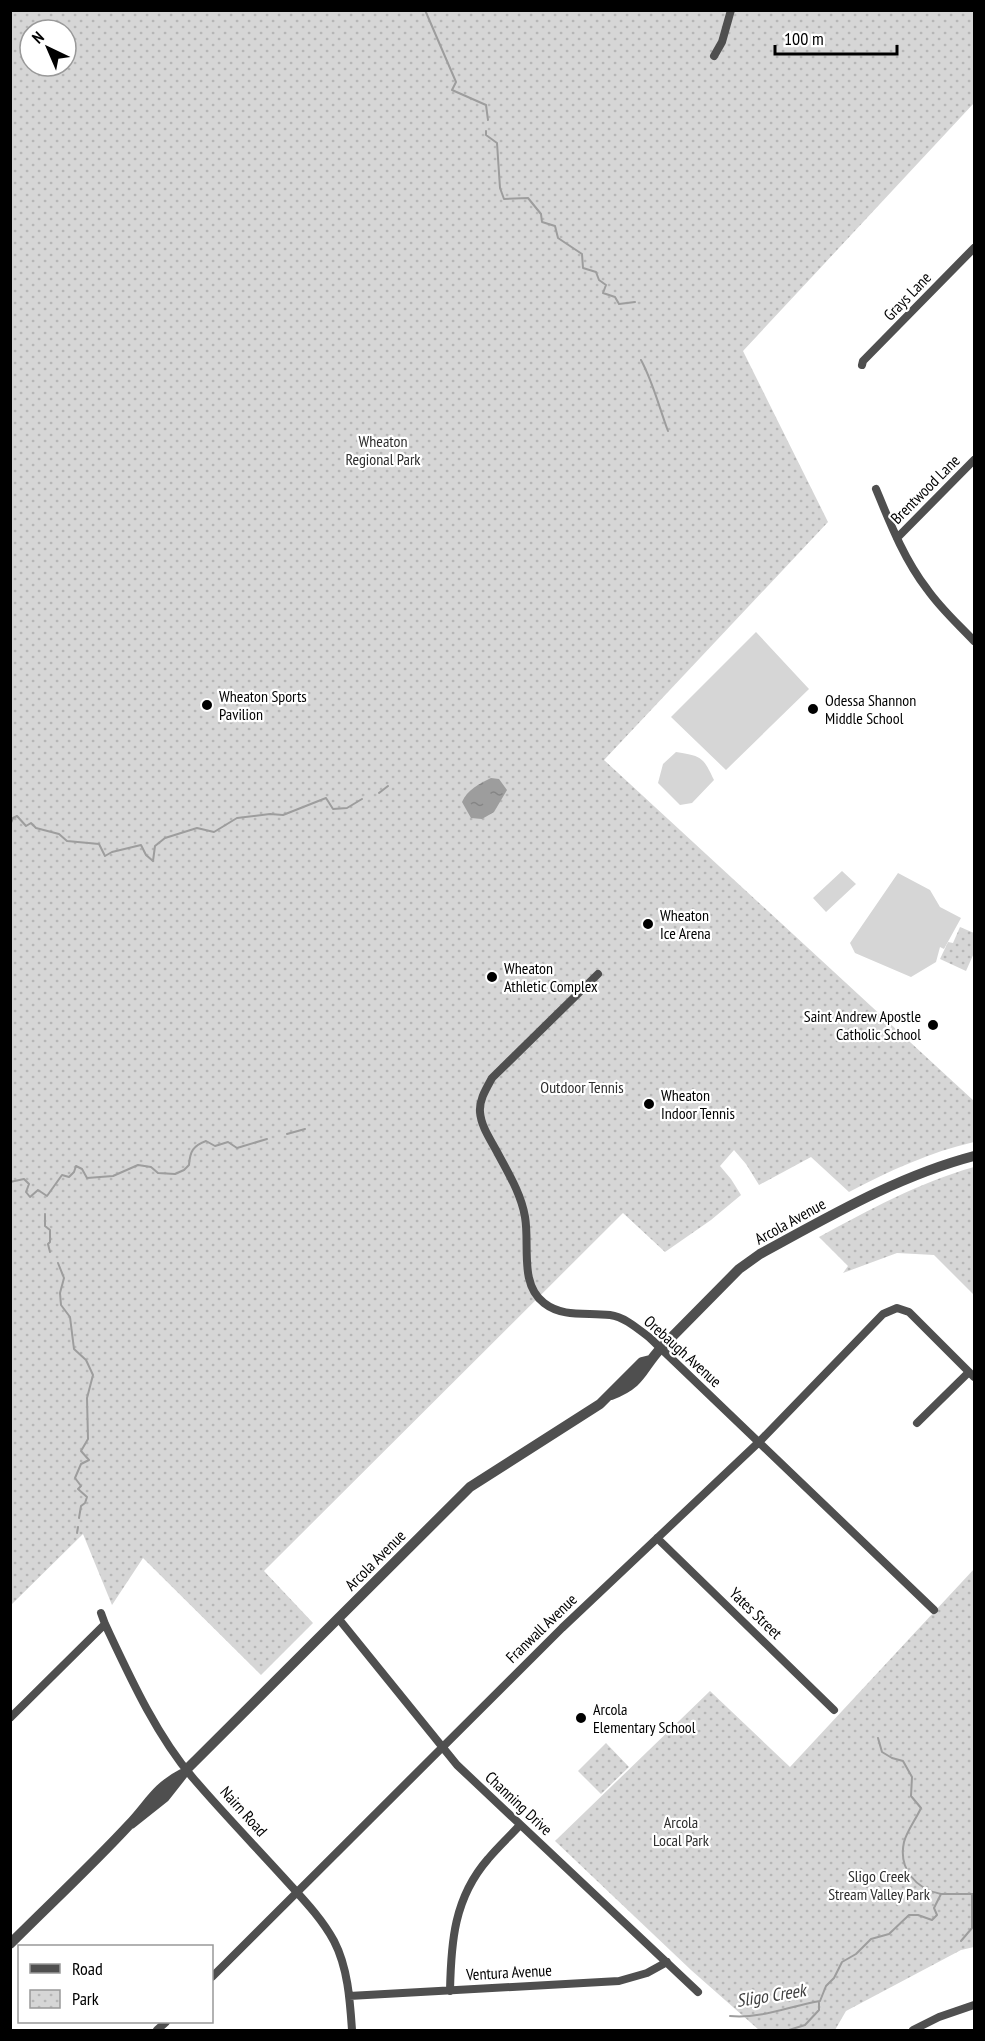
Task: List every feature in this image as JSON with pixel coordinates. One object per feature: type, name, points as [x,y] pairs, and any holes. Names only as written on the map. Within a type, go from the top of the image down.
[{"type":"street","points":[[714,56],[722,42],[731,10]]},
{"type":"street","name":"Grays Lane","points":[[862,365],[975,248]]},
{"type":"street","name":"Brentwood Lane","points":[[897,538],[975,460]]},
{"type":"street","points":[[876,489],[897,538],[926,589],[945,612],[973,636]]},
{"type":"street","name":"Orebaugh Avenue","points":[[598,974],[492,1078],[483,1095],[480,1112],[486,1133],[518,1192],[525,1216],[527,1270],[533,1292],[552,1309],[568,1313],[613,1315],[633,1325],[661,1348],[934,1611]]},
{"type":"street","name":"Arcola Avenue","points":[[10,1944],[131,1824],[158,1790],[185,1771],[470,1487],[600,1404],[642,1362],[650,1360],[739,1269],[760,1254],[902,1180],[943,1164],[975,1156]]},
{"type":"street","name":"Franwall Avenue","points":[[213,1976],[562,1628],[759,1442],[883,1314],[897,1308],[909,1312],[972,1375]]},
{"type":"street","points":[[917,1423],[972,1375]]},
{"type":"street","name":"Yates Street","points":[[657,1538],[834,1710]]},
{"type":"street","name":"Nairn Road","points":[[101,1613],[141,1696],[185,1771],[297,1892],[335,1943],[350,1996],[352,2031]]},
{"type":"street","name":"Channing Drive","points":[[338,1618],[457,1765],[698,1992]]},
{"type":"street","points":[[10,1718],[105,1624]]},
{"type":"street","points":[[450,1991],[451,1946],[463,1898],[487,1859],[520,1825]]},
{"type":"street","name":"Ventura Avenue","points":[[350,1996],[618,1981],[647,1973],[667,1962]]},
{"type":"street","points":[[913,2031],[939,2017],[975,2005]]},
{"type":"green space","name":"Wheaton Regional Park","points":[[11,11],[974,11],[974,103],[743,351],[828,522],[604,760],[974,1101],[974,1142],[910,1163],[849,1192],[811,1157],[759,1185],[734,1150],[720,1166],[741,1195],[711,1220],[665,1252],[623,1213],[264,1571],[313,1623],[261,1675],[143,1558],[112,1605],[83,1534],[11,1605]]},
{"type":"green space","points":[[756,632],[809,689],[726,770],[671,717]]},
{"type":"green space","points":[[676,752],[701,759],[714,780],[692,803],[680,805],[658,783],[663,764]]},
{"type":"green space","points":[[842,871],[856,884],[826,912],[813,898]]},
{"type":"green space","points":[[898,873],[930,890],[940,907],[961,918],[944,949],[940,947],[936,962],[911,977],[855,953],[850,943]]},
{"type":"green space","points":[[960,927],[974,933],[974,953],[966,971],[940,959],[948,942],[953,943]]},
{"type":"green space","points":[[974,1167],[974,1295],[934,1255],[897,1253],[843,1273],[848,1266],[819,1237],[914,1189]]},
{"type":"green space","name":"Sligo Creek Stream Valley Park","points":[[974,1569],[974,1947],[961,1950],[846,2011],[835,2030],[759,2030],[691,1970],[555,1841],[710,1691],[790,1767]]},
{"type":"green space","points":[[606,1743],[629,1767],[601,1794],[578,1771]]},
{"type":"water","points":[[491,778],[499,779],[507,790],[494,812],[482,819],[471,818],[462,802],[464,798],[478,785]]},
{"type":"waterway","points":[[425,10],[456,82],[452,90],[486,105],[488,120]]},
{"type":"waterway","points":[[486,131],[486,135],[497,143],[500,188],[504,199],[528,198],[541,214],[542,222],[555,226],[558,238],[582,254],[583,268],[596,272],[599,280],[606,285],[603,293],[615,297],[619,304],[635,302]]},
{"type":"waterway","points":[[641,360],[668,431]]},
{"type":"waterway","points":[[379,793],[388,786]]},
{"type":"waterway","points":[[10,825],[13,818],[17,816],[26,826],[31,823],[36,828],[59,834],[67,841],[99,844],[105,856],[141,845],[146,855],[153,861],[155,846],[165,838],[197,828],[214,832],[237,818],[270,814],[283,815],[326,798],[333,809],[347,808],[362,799]]},
{"type":"waterway","points":[[287,1134],[305,1129]]},
{"type":"waterway","points":[[10,1182],[24,1179],[29,1184],[26,1192],[30,1197],[38,1190],[47,1196],[62,1175],[69,1177],[76,1166],[82,1169],[87,1178],[113,1176],[138,1165],[151,1167],[158,1173],[175,1174],[189,1165],[193,1150],[206,1141],[215,1146],[228,1142],[237,1148],[267,1139]]},
{"type":"waterway","points":[[45,1214],[45,1226],[50,1230],[48,1244],[50,1252]]},
{"type":"waterway","points":[[58,1263],[64,1278],[60,1293],[61,1305],[70,1317],[74,1349],[86,1360],[93,1375],[87,1398],[88,1439],[81,1451],[89,1460],[81,1464],[75,1478],[81,1486],[78,1489],[87,1497],[81,1506],[79,1518]]},
{"type":"waterway","points":[[77,1533],[78,1527]]},
{"type":"waterway","points":[[878,1738],[882,1752],[903,1761],[912,1777],[911,1796],[921,1808],[904,1842],[906,1869],[924,1888],[941,1894]]},
{"type":"waterway","name":"Sligo Creek","points":[[730,2016],[753,2016],[820,2001],[826,1986],[834,1978],[842,1962],[856,1954],[871,1939],[889,1934],[909,1915],[918,1915],[932,1920],[937,1915],[934,1908],[941,1894],[974,1894]]},
{"type":"waterway","points":[[961,1941],[972,1928],[972,1894]]},
{"type":"waterway","points":[[789,2030],[805,2025],[819,2010],[819,2002]]},
{"type":"place","name":"Wheaton Sports Pavilion","points":[[207,705]]},
{"type":"place","name":"Odessa Shannon Middle School","points":[[813,709]]},
{"type":"place","name":"Wheaton Ice Arena","points":[[648,924]]},
{"type":"place","name":"Wheaton Athletic Complex","points":[[492,977]]},
{"type":"place","name":"Saint Andrew Apostle Catholic School","points":[[933,1025]]},
{"type":"place","name":"Wheaton Indoor Tennis","points":[[649,1104]]},
{"type":"place","name":"Arcola Elementary School","points":[[581,1718]]},
{"type":"park label","name":"Outdoor Tennis","points":[[582,1087]]},
{"type":"park label","name":"Arcola Local Park","points":[[681,1831]]}]
